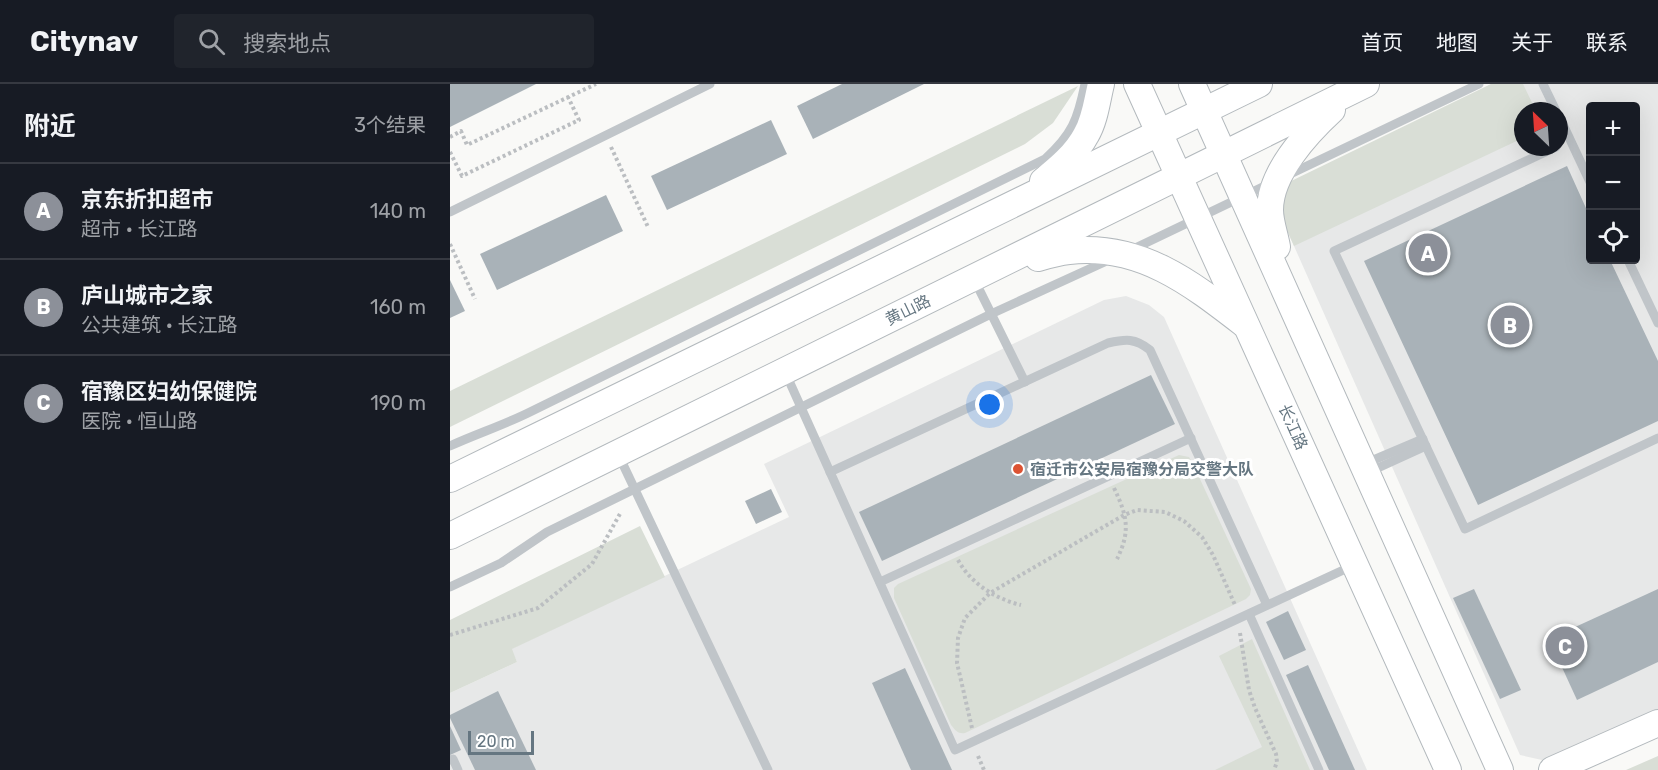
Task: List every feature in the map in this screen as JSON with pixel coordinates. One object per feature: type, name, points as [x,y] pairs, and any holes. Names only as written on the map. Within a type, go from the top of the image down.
[{"type":"street","points":[[1020,201],[1064,164],[1086,135],[1101,84]]},
{"type":"street","name":"长江路","points":[[1137,84],[1448,770]]},
{"type":"street","points":[[1192,84],[1500,770]]},
{"type":"street","points":[[450,479],[1259,84]]},
{"type":"street","points":[[1285,288],[1270,211],[1272,194],[1292,154],[1312,129],[1359,88]]},
{"type":"street","name":"黄山路","points":[[450,536],[1359,88]]},
{"type":"street","points":[[985,273],[1069,251],[1099,250],[1124,253],[1173,273],[1200,290],[1248,327]]},
{"type":"street","points":[[1552,770],[1658,723]]},
{"type":"street","points":[[1585,770],[1658,737]]},
{"type":"lane","points":[[450,212],[710,84]]},
{"type":"lane","points":[[450,446],[501,426],[1045,159],[1061,145],[1072,129],[1080,110],[1085,84]]},
{"type":"lane","points":[[450,587],[501,563],[547,532],[801,407],[992,314],[1479,84]]},
{"type":"lane","points":[[1544,84],[1552,102]]},
{"type":"lane","points":[[1568,136],[1586,174]]},
{"type":"lane","points":[[1536,156],[1334,251],[1465,530],[1658,438]]},
{"type":"lane","points":[[1630,264],[1658,323]]},
{"type":"lane","points":[[985,273],[992,314],[1025,382]]},
{"type":"lane","points":[[830,472],[1108,343],[1131,340],[1141,343],[1150,350],[1267,605]]},
{"type":"lane","points":[[785,371],[955,750],[1355,565]]},
{"type":"lane","points":[[880,582],[1191,438]]},
{"type":"lane","points":[[1365,469],[1424,442]]},
{"type":"lane","points":[[618,453],[768,770]]},
{"type":"lane","points":[[1249,614],[1319,770]]},
{"type":"lane","points":[[450,760],[453,759],[458,770]]},
{"type":"path","points":[[450,137],[461,131],[467,145],[593,85]]},
{"type":"path","points":[[450,152],[462,176],[579,120],[568,97]]},
{"type":"path","points":[[606,135],[648,227]]},
{"type":"path","points":[[450,171],[458,168]]},
{"type":"path","points":[[450,244],[476,299]]},
{"type":"path","points":[[1108,477],[1123,507],[1126,528],[1124,545],[1117,559]]},
{"type":"path","points":[[450,635],[538,608],[547,601],[592,564],[634,489]]},
{"type":"path","points":[[975,741],[957,663],[958,638],[965,618],[990,593],[1124,515],[1137,510],[1164,512],[1184,521],[1202,537],[1234,600],[1249,690],[1276,754],[1274,770]]},
{"type":"path","points":[[952,548],[967,573],[990,593],[1008,602],[1021,605]]},
{"type":"shaded area","points":[[1491,84],[1658,84],[1658,709],[1542,760],[1520,755],[1282,219]]},
{"type":"shaded area","points":[[1491,84],[1523,84],[1532,102],[1514,102],[1514,142],[1294,246],[1282,219],[1285,184]]},
{"type":"shaded area","points":[[1078,86],[1053,123],[1025,144],[450,427],[450,391]]},
{"type":"shaded area","points":[[1126,296],[1149,305],[1164,317],[1367,770],[450,770],[450,693],[517,662],[511,649],[789,517],[764,464],[1104,300]]},
{"type":"shaded area","points":[[1179,455],[1189,457],[1193,464],[1251,589],[1250,595],[1246,599],[965,733],[957,732],[951,725],[894,598],[894,588],[898,584]]},
{"type":"shaded area","points":[[640,526],[665,577],[512,649],[517,662],[450,693],[450,620]]},
{"type":"shaded area","points":[[1252,639],[1310,770],[1215,770],[1262,747],[1219,656]]},
{"type":"shaded area","points":[[1658,756],[1658,770],[1626,770]]},
{"type":"building","points":[[450,84],[536,84],[450,127]]},
{"type":"building","points":[[842,84],[924,84],[813,139],[797,106]]},
{"type":"building","points":[[771,120],[787,154],[667,210],[651,176]]},
{"type":"building","points":[[1567,166],[1586,208],[1586,264],[1612,264],[1658,361],[1658,421],[1478,505],[1364,261]]},
{"type":"building","points":[[606,195],[623,231],[497,290],[480,254]]},
{"type":"building","points":[[450,280],[465,311],[450,318]]},
{"type":"building","points":[[1151,375],[1175,424],[882,561],[859,512]]},
{"type":"building","points":[[771,489],[782,512],[756,524],[745,501]]},
{"type":"building","points":[[1474,589],[1521,690],[1500,699],[1453,598]]},
{"type":"building","points":[[1658,589],[1658,662],[1577,700],[1549,639]]},
{"type":"building","points":[[1288,611],[1306,650],[1284,660],[1266,622]]},
{"type":"building","points":[[1308,665],[1355,770],[1329,770],[1286,675]]},
{"type":"building","points":[[905,668],[952,770],[911,770],[872,683]]},
{"type":"building","points":[[498,691],[536,770],[475,770],[450,715]]},
{"type":"building","points":[[450,726],[461,750],[450,755]]},
{"type":"place","name":"京东折扣超市","points":[[1428,253]]},
{"type":"place","name":"庐山城市之家","points":[[1510,325]]},
{"type":"place","name":"宿迁市公安局宿豫分局交警大队","points":[[1018,469]]},
{"type":"place","name":"宿豫区妇幼保健院","points":[[1565,646]]}]
